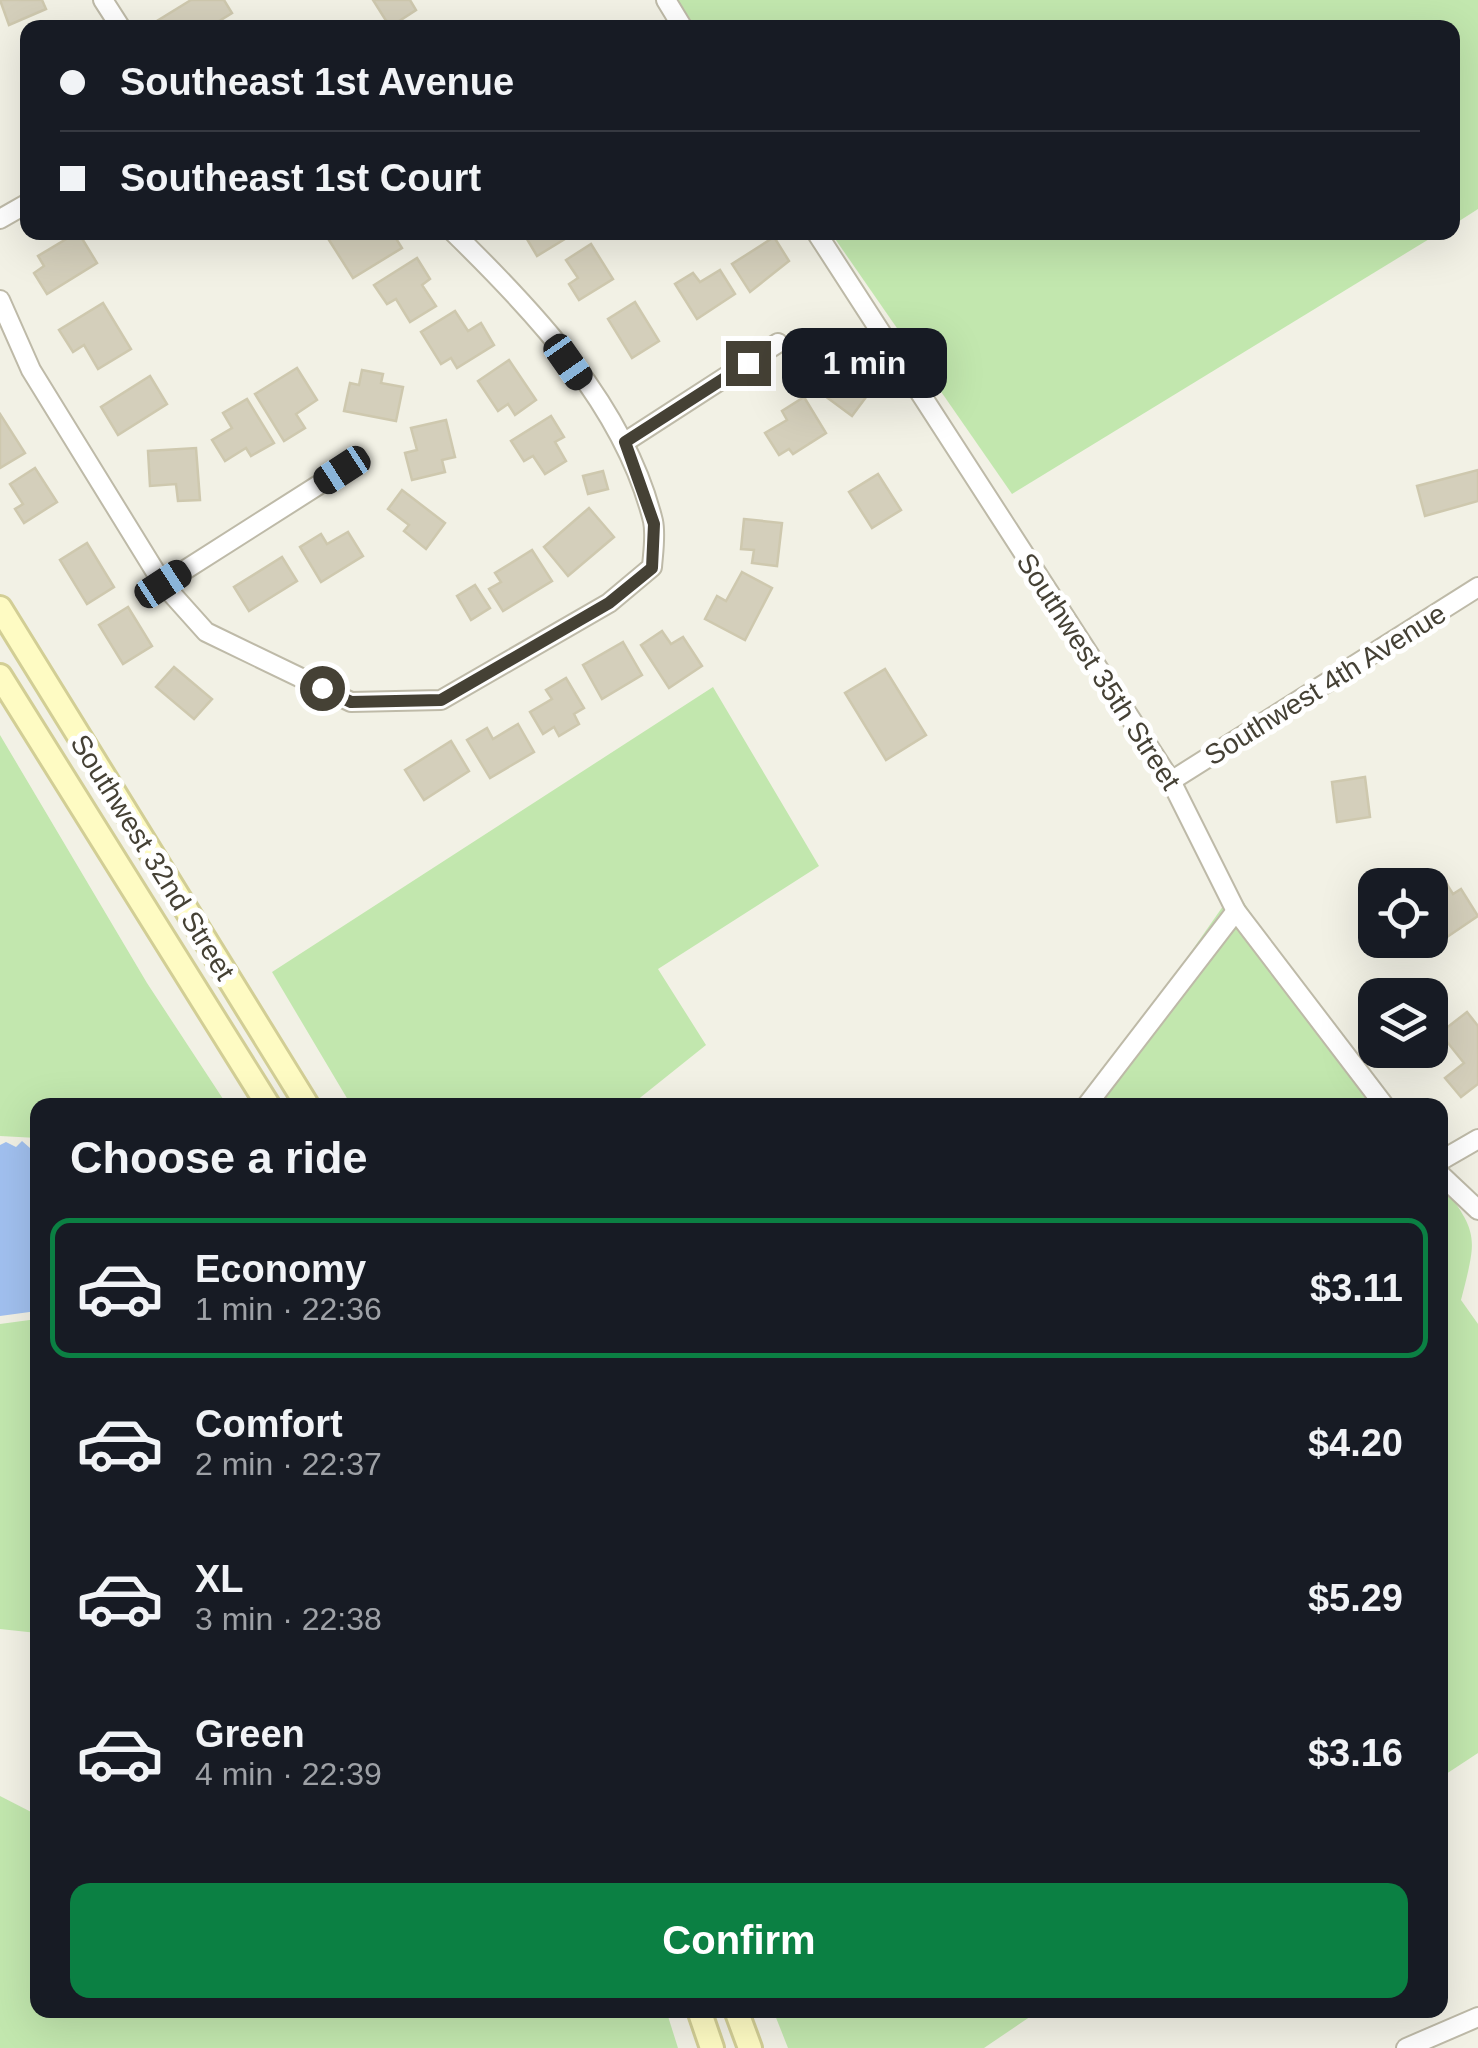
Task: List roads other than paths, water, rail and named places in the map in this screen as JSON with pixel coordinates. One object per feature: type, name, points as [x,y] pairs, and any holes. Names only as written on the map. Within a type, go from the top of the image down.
[{"type":"main road","name":"Southwest 32nd Street","points":[[0,608],[303,1098]]},
{"type":"main road","name":"Southwest 32nd Street","points":[[0,676],[264,1098]]},
{"type":"main road","points":[[702,2018],[712,2048]]},
{"type":"main road","points":[[739,2018],[750,2048]]},
{"type":"street","points":[[0,300],[32,370],[163,584],[206,632],[351,702],[441,700],[609,603],[652,568],[654,524],[625,442],[531,308],[462,240]]},
{"type":"street","name":"Southwest 35th Street","points":[[821,240],[1172,781],[1236,911],[1379,1098]]},
{"type":"street","points":[[625,442],[778,343]]},
{"type":"street","points":[[163,584],[342,470]]},
{"type":"street","name":"Southwest 4th Avenue","points":[[1172,781],[1478,587]]},
{"type":"street","points":[[1093,1098],[1236,911]]},
{"type":"street","points":[[1448,1156],[1478,1139]]},
{"type":"street","points":[[1448,1182],[1478,1210]]},
{"type":"street","points":[[1406,2048],[1478,2017]]},
{"type":"water","points":[[22,1141],[30,1148],[30,1312],[0,1316],[0,1145],[6,1142],[16,1147]]}]
